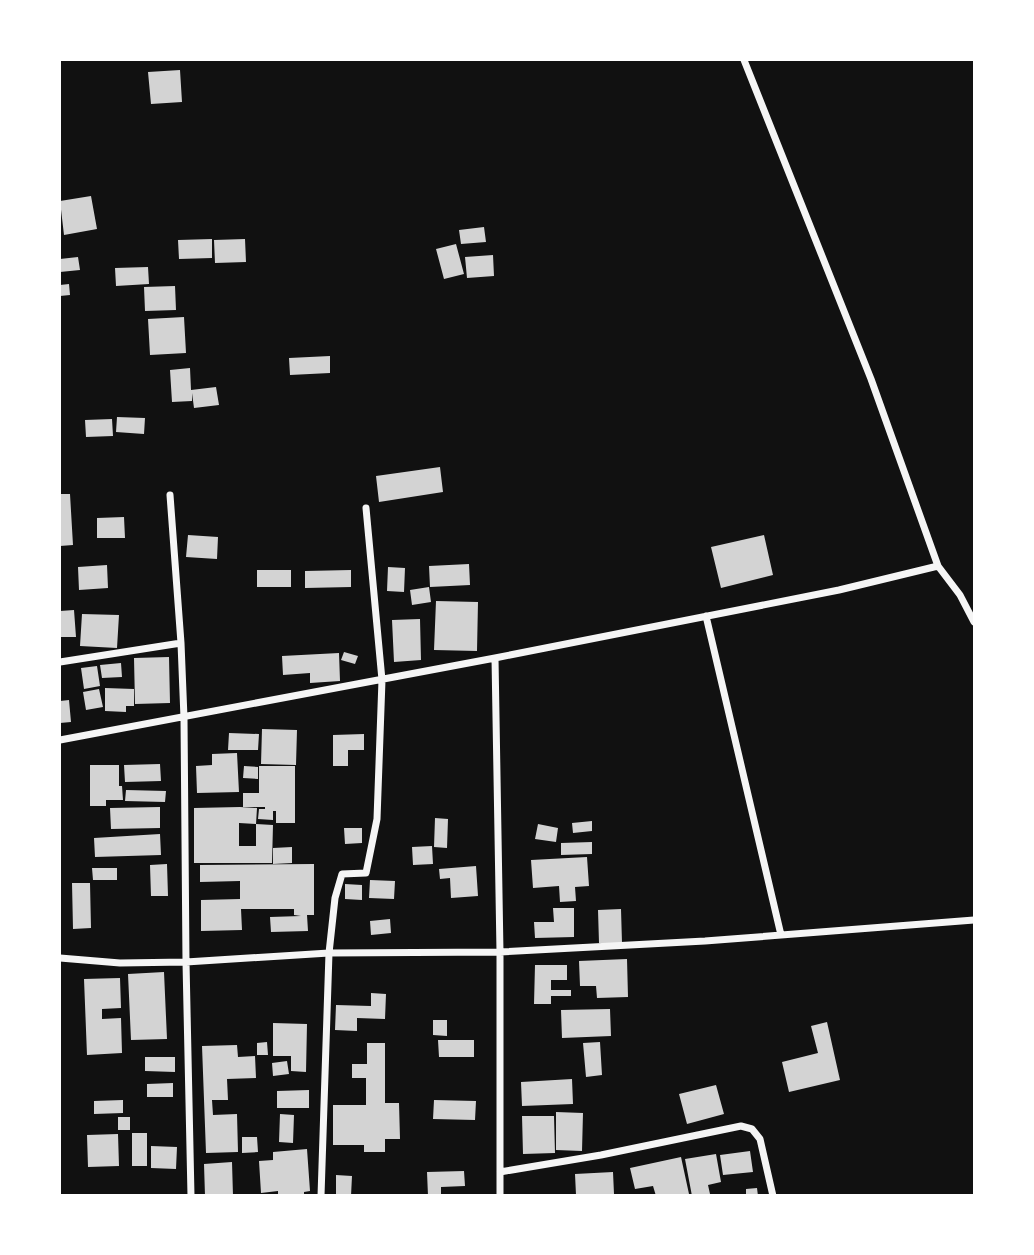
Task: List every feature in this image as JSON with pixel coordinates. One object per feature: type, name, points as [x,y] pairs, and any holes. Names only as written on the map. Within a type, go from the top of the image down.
[{"type":"street","points":[[744,60],[871,379],[938,566],[960,595],[975,622]]},
{"type":"street","points":[[170,495],[184,718],[191,1195]]},
{"type":"street","points":[[321,1195],[329,953],[335,898],[342,874],[366,873],[377,819],[382,680],[366,508]]},
{"type":"street","points":[[60,740],[495,659],[839,590],[938,566]]},
{"type":"street","points":[[706,616],[781,935]]},
{"type":"street","points":[[60,662],[181,643]]},
{"type":"street","points":[[495,659],[500,952],[500,1195]]},
{"type":"street","points":[[60,958],[120,963],[186,962],[329,953],[500,952],[975,920]]},
{"type":"street","points":[[500,1172],[601,1156],[741,1126],[752,1129],[760,1139],[773,1195]]},
{"type":"building","points":[[180,70],[182,102],[151,104],[148,72]]},
{"type":"building","points":[[91,196],[97,229],[64,235],[60,201]]},
{"type":"building","points":[[484,227],[486,242],[461,244],[459,230]]},
{"type":"building","points":[[212,239],[212,258],[179,259],[178,240]]},
{"type":"building","points":[[245,239],[246,262],[215,263],[214,240]]},
{"type":"building","points":[[456,244],[464,274],[444,279],[436,249]]},
{"type":"building","points":[[493,255],[494,276],[467,278],[465,257]]},
{"type":"building","points":[[78,257],[80,270],[60,272],[60,259]]},
{"type":"building","points":[[148,267],[149,284],[116,286],[115,268]]},
{"type":"building","points":[[69,284],[70,295],[60,296],[60,285]]},
{"type":"building","points":[[175,286],[176,310],[145,311],[144,287]]},
{"type":"building","points":[[184,317],[186,353],[150,355],[148,319]]},
{"type":"building","points":[[330,356],[330,373],[290,375],[289,358]]},
{"type":"building","points":[[190,368],[191,390],[216,387],[219,405],[194,408],[192,393],[192,401],[172,402],[170,370]]},
{"type":"building","points":[[117,417],[145,418],[144,434],[116,432]]},
{"type":"building","points":[[112,419],[113,436],[86,437],[85,420]]},
{"type":"building","points":[[440,467],[443,492],[379,502],[376,476]]},
{"type":"building","points":[[60,494],[70,494],[73,545],[60,546]]},
{"type":"building","points":[[124,517],[125,538],[97,538],[97,518]]},
{"type":"building","points":[[188,535],[218,537],[217,559],[186,557]]},
{"type":"building","points":[[764,535],[773,575],[721,588],[711,547]]},
{"type":"building","points":[[469,564],[470,585],[430,587],[429,566]]},
{"type":"building","points":[[107,565],[108,588],[79,590],[78,567]]},
{"type":"building","points":[[388,567],[405,568],[404,592],[387,591]]},
{"type":"building","points":[[257,570],[291,570],[291,587],[257,587]]},
{"type":"building","points":[[351,570],[351,587],[305,588],[305,571]]},
{"type":"building","points":[[429,587],[431,602],[412,605],[410,590]]},
{"type":"building","points":[[436,601],[478,602],[477,651],[434,650]]},
{"type":"building","points":[[74,610],[76,637],[60,637],[60,611]]},
{"type":"building","points":[[82,614],[119,615],[117,648],[80,646]]},
{"type":"building","points":[[420,619],[421,660],[394,662],[392,620]]},
{"type":"building","points":[[344,652],[358,656],[355,664],[341,660]]},
{"type":"building","points":[[339,653],[340,681],[310,683],[310,673],[283,675],[282,656]]},
{"type":"building","points":[[169,657],[170,703],[135,704],[134,658]]},
{"type":"building","points":[[121,663],[122,677],[102,678],[100,665]]},
{"type":"building","points":[[97,666],[100,686],[84,689],[81,668]]},
{"type":"building","points":[[105,688],[134,689],[134,706],[126,706],[126,712],[105,711]]},
{"type":"building","points":[[99,689],[103,707],[86,710],[83,692]]},
{"type":"building","points":[[69,700],[71,722],[60,723],[60,701]]},
{"type":"building","points":[[262,729],[297,730],[296,765],[261,764]]},
{"type":"building","points":[[229,733],[259,734],[258,750],[228,750]]},
{"type":"building","points":[[364,734],[364,750],[348,750],[348,766],[333,766],[333,735]]},
{"type":"building","points":[[237,753],[239,792],[197,793],[196,766],[212,765],[212,754]]},
{"type":"building","points":[[160,764],[161,781],[125,782],[124,765]]},
{"type":"building","points":[[90,765],[119,765],[119,786],[122,786],[123,800],[106,800],[106,806],[90,806]]},
{"type":"building","points":[[244,766],[258,767],[258,779],[243,778]]},
{"type":"building","points":[[259,766],[295,766],[295,823],[276,823],[276,811],[273,811],[273,820],[258,819],[259,809],[265,807],[243,807],[243,793],[259,793]]},
{"type":"building","points":[[126,790],[166,791],[165,802],[125,801]]},
{"type":"building","points":[[160,807],[160,828],[111,829],[110,808]]},
{"type":"building","points":[[194,808],[257,808],[256,824],[273,825],[272,863],[194,863]],"holes":[[[239,823],[256,824],[256,846],[239,846]]]},
{"type":"building","points":[[435,818],[448,819],[447,848],[434,847]]},
{"type":"building","points":[[592,821],[592,831],[573,833],[572,823]]},
{"type":"building","points":[[538,824],[558,828],[556,842],[535,839]]},
{"type":"building","points":[[344,828],[362,828],[362,843],[345,844]]},
{"type":"building","points":[[160,834],[161,855],[95,857],[94,838]]},
{"type":"building","points":[[592,842],[592,854],[561,855],[561,843]]},
{"type":"building","points":[[432,846],[433,864],[413,865],[412,847]]},
{"type":"building","points":[[292,847],[292,863],[273,864],[273,848]]},
{"type":"building","points":[[587,857],[589,886],[575,887],[576,901],[560,902],[559,886],[533,888],[531,860]]},
{"type":"building","points":[[167,864],[168,896],[151,896],[150,865]]},
{"type":"building","points":[[314,864],[314,915],[307,915],[308,931],[271,932],[270,917],[301,916],[294,915],[294,909],[241,909],[242,930],[201,931],[201,900],[240,899],[240,881],[200,882],[200,865]]},
{"type":"building","points":[[476,866],[478,896],[451,898],[450,878],[440,879],[439,869]]},
{"type":"building","points":[[92,868],[117,868],[117,880],[93,880]]},
{"type":"building","points":[[370,880],[395,881],[394,899],[369,898]]},
{"type":"building","points":[[72,883],[90,883],[91,928],[73,929]]},
{"type":"building","points":[[345,884],[362,885],[362,900],[345,899]]},
{"type":"building","points":[[553,908],[574,908],[574,937],[535,938],[534,922],[554,922]]},
{"type":"building","points":[[621,909],[622,943],[599,943],[598,910]]},
{"type":"building","points":[[390,919],[391,933],[371,935],[370,921]]},
{"type":"building","points":[[627,959],[628,997],[597,998],[596,986],[580,986],[579,961]]},
{"type":"building","points":[[535,965],[567,965],[567,980],[551,980],[551,990],[571,990],[571,996],[551,996],[551,1004],[534,1004]]},
{"type":"building","points":[[164,972],[167,1039],[131,1040],[128,974]]},
{"type":"building","points":[[120,978],[121,1008],[102,1009],[102,1019],[121,1018],[122,1053],[87,1055],[84,979]]},
{"type":"building","points":[[371,993],[386,994],[385,1019],[357,1018],[357,1031],[335,1030],[336,1005],[371,1006]]},
{"type":"building","points":[[610,1009],[611,1036],[562,1038],[561,1010]]},
{"type":"building","points":[[433,1020],[447,1020],[447,1036],[433,1035]]},
{"type":"building","points":[[827,1022],[840,1080],[789,1092],[782,1062],[818,1053],[811,1026]]},
{"type":"building","points":[[273,1023],[307,1024],[306,1072],[291,1071],[291,1056],[273,1056]]},
{"type":"building","points":[[438,1040],[474,1040],[474,1057],[439,1057]]},
{"type":"building","points":[[267,1042],[268,1055],[257,1055],[257,1043]]},
{"type":"building","points":[[600,1042],[602,1075],[586,1077],[583,1043]]},
{"type":"building","points":[[367,1043],[385,1043],[385,1103],[399,1103],[400,1139],[385,1139],[385,1152],[364,1152],[364,1145],[333,1145],[333,1105],[366,1105],[366,1078],[352,1078],[352,1064],[367,1064]]},
{"type":"building","points":[[237,1045],[238,1057],[255,1056],[256,1078],[227,1079],[228,1100],[212,1100],[213,1115],[237,1114],[238,1152],[206,1153],[202,1046]]},
{"type":"building","points":[[145,1057],[175,1057],[175,1072],[145,1071]]},
{"type":"building","points":[[287,1061],[289,1074],[273,1076],[272,1063]]},
{"type":"building","points":[[572,1079],[573,1104],[522,1106],[521,1082]]},
{"type":"building","points":[[173,1083],[173,1097],[147,1097],[147,1084]]},
{"type":"building","points":[[716,1085],[724,1114],[687,1124],[679,1094]]},
{"type":"building","points":[[309,1090],[309,1108],[277,1108],[277,1091]]},
{"type":"building","points":[[123,1100],[123,1113],[94,1114],[94,1101]]},
{"type":"building","points":[[434,1100],[476,1101],[475,1120],[433,1119]]},
{"type":"building","points":[[556,1112],[583,1113],[582,1151],[556,1150]]},
{"type":"building","points":[[280,1114],[294,1115],[293,1143],[279,1142]]},
{"type":"building","points":[[522,1116],[554,1116],[555,1153],[523,1154]]},
{"type":"building","points":[[118,1117],[130,1117],[130,1130],[118,1130]]},
{"type":"building","points":[[132,1133],[147,1133],[147,1166],[132,1166]]},
{"type":"building","points":[[118,1134],[119,1166],[88,1167],[87,1135]]},
{"type":"building","points":[[242,1137],[257,1137],[258,1152],[242,1153]]},
{"type":"building","points":[[151,1146],[177,1147],[176,1169],[151,1168]]},
{"type":"building","points":[[307,1149],[310,1191],[304,1192],[304,1196],[278,1196],[278,1191],[261,1193],[259,1161],[273,1160],[273,1152]]},
{"type":"building","points":[[750,1151],[753,1172],[723,1175],[720,1155]]},
{"type":"building","points":[[716,1154],[721,1182],[708,1185],[710,1194],[692,1196],[685,1159]]},
{"type":"building","points":[[681,1157],[689,1194],[656,1196],[653,1186],[635,1189],[630,1168]]},
{"type":"building","points":[[232,1162],[233,1196],[205,1196],[204,1164]]},
{"type":"building","points":[[464,1171],[465,1186],[441,1187],[441,1196],[428,1196],[427,1172]]},
{"type":"building","points":[[613,1172],[614,1194],[576,1195],[575,1174]]},
{"type":"building","points":[[336,1175],[352,1176],[351,1196],[336,1196]]},
{"type":"building","points":[[757,1188],[758,1196],[746,1196],[746,1189]]}]
